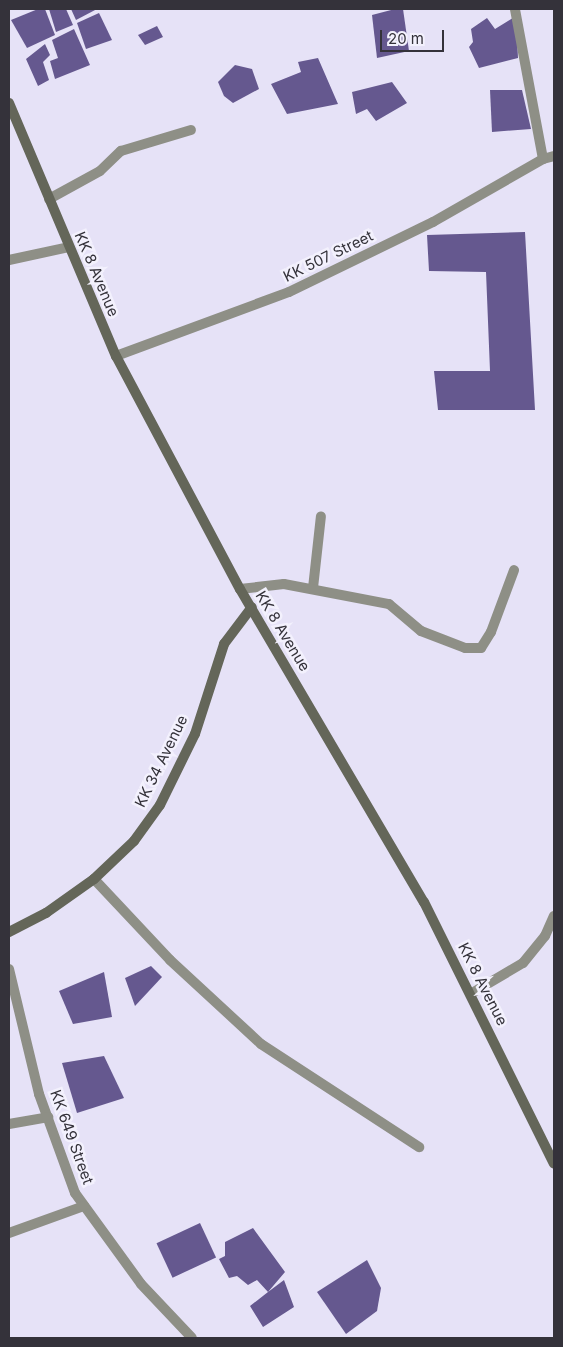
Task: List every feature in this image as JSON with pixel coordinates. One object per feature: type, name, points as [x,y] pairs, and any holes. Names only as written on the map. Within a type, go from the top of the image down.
[{"type":"main road","name":"KK 8 Avenue","points":[[9,103],[116,356],[240,589],[419,894],[472,993],[554,1164]]},
{"type":"main road","name":"KK 34 Avenue","points":[[9,932],[46,913],[94,878],[122,854],[160,805],[195,734],[224,644],[252,607]]},
{"type":"street","points":[[515,9],[543,159]]},
{"type":"street","points":[[49,199],[100,171],[121,151],[191,130]]},
{"type":"street","name":"KK 507 Street","points":[[116,356],[289,292],[433,222],[543,159],[554,156]]},
{"type":"street","points":[[9,260],[69,247]]},
{"type":"street","points":[[313,588],[321,516]]},
{"type":"street","points":[[240,589],[284,584],[389,604],[421,631],[465,648],[481,648],[491,632],[514,570]]},
{"type":"street","points":[[94,878],[170,960],[261,1044],[419,1147]]},
{"type":"street","points":[[472,993],[523,963],[545,936],[554,916]]},
{"type":"street","name":"KK 649 Street","points":[[9,969],[48,1117],[75,1193],[141,1284],[192,1338]]},
{"type":"street","points":[[9,1124],[48,1117]]},
{"type":"street","points":[[9,1233],[84,1206]]},
{"type":"building","points":[[38,9],[45,9],[55,35],[27,48],[11,20]]},
{"type":"building","points":[[49,9],[66,9],[73,25],[56,32]]},
{"type":"building","points":[[71,9],[97,9],[76,20]]},
{"type":"building","points":[[395,9],[403,9],[409,51],[377,58],[372,15]]},
{"type":"building","points":[[99,13],[112,40],[86,49],[77,23]]},
{"type":"building","points":[[516,16],[518,58],[479,68],[469,47],[473,42],[471,29],[487,18],[495,29]]},
{"type":"building","points":[[157,26],[163,37],[145,45],[138,35]]},
{"type":"building","points":[[74,29],[90,65],[55,79],[50,61],[58,58],[52,40]]},
{"type":"building","points":[[45,44],[50,55],[43,62],[49,80],[38,86],[26,59]]},
{"type":"building","points":[[318,58],[338,104],[287,114],[271,84],[301,72],[298,62]]},
{"type":"building","points":[[235,65],[252,69],[259,89],[233,103],[224,96],[218,82]]},
{"type":"building","points":[[392,82],[407,103],[376,121],[367,109],[356,114],[352,92]]},
{"type":"building","points":[[490,90],[522,90],[531,129],[492,132]]},
{"type":"building","points":[[525,232],[535,410],[438,410],[434,371],[490,371],[486,272],[429,271],[427,235]]},
{"type":"building","points":[[151,966],[162,977],[135,1006],[125,978]]},
{"type":"building","points":[[104,972],[112,1017],[73,1024],[59,991]]},
{"type":"building","points":[[104,1056],[124,1098],[77,1113],[62,1063]]},
{"type":"building","points":[[200,1223],[216,1257],[173,1278],[156,1243]]},
{"type":"building","points":[[253,1228],[285,1272],[268,1292],[257,1280],[248,1285],[237,1276],[229,1278],[219,1259],[225,1256],[225,1242]]},
{"type":"building","points":[[367,1260],[381,1288],[377,1311],[346,1334],[317,1292]]},
{"type":"building","points":[[284,1280],[294,1307],[263,1327],[250,1306]]}]
